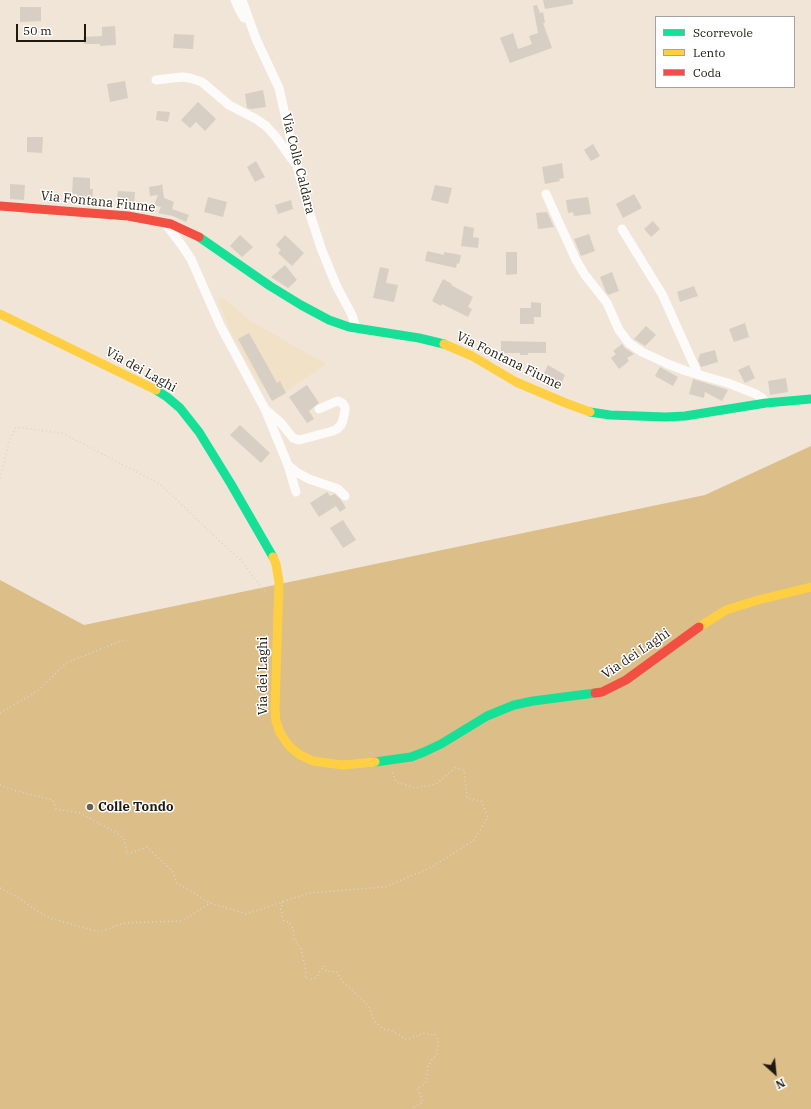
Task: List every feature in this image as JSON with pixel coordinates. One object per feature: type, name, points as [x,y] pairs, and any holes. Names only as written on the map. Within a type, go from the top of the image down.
[{"type":"main road","name":"Via Fontana Fiume","points":[[0,206],[121,215],[164,222],[180,227],[201,239],[270,286],[320,316],[335,323],[420,338],[448,345],[472,356],[516,382],[569,405],[598,414],[621,416],[685,416],[766,403],[811,399]]},
{"type":"main road","name":"Via dei Laghi","points":[[0,314],[144,384],[167,397],[180,408],[199,432],[231,484],[276,564],[279,582],[275,710],[277,725],[284,740],[295,752],[306,759],[343,765],[392,761],[411,757],[441,744],[487,716],[514,704],[586,696],[610,688],[626,680],[702,625],[726,610],[758,600],[811,587]]},
{"type":"street","points":[[235,0],[241,13],[251,27]]},
{"type":"street","name":"Via Colle Caldara","points":[[242,0],[260,48],[280,88],[297,167],[323,255],[336,285],[358,328]]},
{"type":"street","points":[[156,80],[182,77],[202,82],[229,105],[266,126],[276,137],[297,167]]},
{"type":"street","points":[[546,194],[576,260],[585,275],[607,303],[626,340],[645,354],[675,367],[728,383],[756,394],[766,403]]},
{"type":"street","points":[[164,222],[191,259],[224,333],[265,409],[288,465],[296,492]]},
{"type":"street","points":[[622,229],[662,294],[698,374]]},
{"type":"street","points":[[265,409],[293,438],[299,440],[332,431],[341,425],[345,410],[342,403],[338,401],[319,409]]},
{"type":"street","points":[[288,465],[305,477],[338,489],[345,496]]},
{"type":"path","points":[[0,478],[10,439],[16,427],[62,433],[160,484],[242,561],[266,593],[278,598]]},
{"type":"path","points":[[0,713],[39,690],[66,663],[123,640]]},
{"type":"path","points":[[0,785],[13,790],[53,800],[56,809],[80,813],[117,833],[124,839],[127,854],[147,847],[173,872],[177,883],[210,903],[246,914],[309,893],[385,887],[432,867],[474,840],[488,817],[481,801],[467,798],[464,770],[455,768],[436,784],[416,788],[396,782],[392,772],[392,761]]},
{"type":"path","points":[[0,888],[50,918],[99,932],[124,923],[182,921],[210,903]]},
{"type":"path","points":[[282,902],[283,904],[280,908],[282,917],[284,921],[288,922],[293,928],[294,939],[301,949],[306,971],[305,978],[312,979],[317,977],[324,966],[326,970],[337,972],[342,981],[368,1005],[375,1022],[383,1029],[400,1035],[404,1039],[409,1039],[422,1033],[435,1034],[438,1041],[437,1055],[428,1066],[426,1082],[417,1088],[423,1102],[414,1107],[414,1109]]},
{"type":"shaded area","points":[[222,297],[252,322],[326,364],[276,398],[261,385],[231,332],[218,300]]},
{"type":"shaded area","points":[[811,446],[811,1109],[0,1109],[0,580],[84,625],[705,495]]},
{"type":"building","points":[[543,0],[573,0],[573,4],[545,9]]},
{"type":"building","points":[[537,5],[540,13],[543,12],[545,23],[543,23],[552,48],[510,63],[500,38],[513,33],[518,49],[532,44],[529,36],[538,33],[533,6]]},
{"type":"building","points":[[20,7],[41,7],[41,21],[20,22]]},
{"type":"building","points":[[115,26],[116,45],[100,46],[100,44],[84,44],[83,37],[102,36],[102,27]]},
{"type":"building","points":[[174,34],[194,35],[193,49],[173,48]]},
{"type":"building","points":[[125,81],[128,98],[110,102],[107,84]]},
{"type":"building","points":[[263,90],[266,107],[251,109],[247,108],[245,94]]},
{"type":"building","points":[[198,102],[216,119],[205,131],[196,122],[190,128],[181,120]]},
{"type":"building","points":[[157,111],[170,112],[168,122],[156,120]]},
{"type":"building","points":[[27,137],[43,137],[42,153],[27,152]]},
{"type":"building","points":[[593,144],[600,156],[591,161],[584,150]]},
{"type":"building","points":[[256,161],[265,177],[255,182],[247,167]]},
{"type":"building","points":[[562,163],[564,178],[559,179],[560,181],[545,184],[542,167]]},
{"type":"building","points":[[73,177],[90,178],[90,189],[93,189],[92,204],[77,203],[77,194],[72,194]]},
{"type":"building","points":[[162,183],[164,198],[174,202],[172,209],[189,215],[186,222],[173,216],[158,213],[161,207],[154,205],[158,195],[150,196],[149,187],[161,185]]},
{"type":"building","points":[[10,184],[25,185],[24,200],[10,199]]},
{"type":"building","points":[[435,185],[452,188],[448,204],[431,200]]},
{"type":"building","points":[[118,191],[135,192],[134,207],[116,205]]},
{"type":"building","points":[[634,194],[642,208],[623,218],[616,204]]},
{"type":"building","points":[[208,197],[227,202],[223,217],[204,212]]},
{"type":"building","points":[[588,197],[591,214],[574,216],[573,212],[568,213],[566,200]]},
{"type":"building","points":[[291,200],[293,209],[278,214],[275,205]]},
{"type":"building","points":[[547,212],[554,227],[538,229],[536,213]]},
{"type":"building","points":[[653,221],[660,229],[651,237],[644,229]]},
{"type":"building","points":[[464,226],[474,228],[473,237],[479,238],[478,248],[461,246]]},
{"type":"building","points":[[589,234],[595,251],[581,256],[574,239]]},
{"type":"building","points":[[240,235],[253,247],[242,257],[230,246]]},
{"type":"building","points":[[285,235],[304,253],[292,266],[278,253],[281,250],[276,245]]},
{"type":"building","points":[[427,251],[444,255],[444,252],[461,255],[459,264],[457,263],[456,268],[425,261]]},
{"type":"building","points":[[506,252],[517,252],[517,274],[506,275]]},
{"type":"building","points":[[285,265],[297,280],[288,288],[271,277]]},
{"type":"building","points":[[380,267],[389,269],[386,283],[398,285],[394,302],[373,298]]},
{"type":"building","points":[[612,272],[619,291],[608,295],[600,277]]},
{"type":"building","points":[[443,279],[473,297],[468,307],[472,309],[468,317],[442,304],[441,306],[432,301]]},
{"type":"building","points":[[694,286],[698,296],[680,302],[677,292]]},
{"type":"building","points":[[531,302],[541,303],[541,317],[534,317],[534,324],[520,324],[520,308],[531,308]]},
{"type":"building","points":[[745,323],[749,337],[734,342],[729,329]]},
{"type":"building","points":[[646,326],[656,335],[645,346],[634,339]]},
{"type":"building","points":[[249,333],[277,383],[280,381],[286,393],[272,401],[238,339]]},
{"type":"building","points":[[501,341],[546,342],[546,353],[528,353],[528,355],[520,355],[520,353],[501,353]]},
{"type":"building","points":[[622,344],[634,354],[627,358],[629,361],[619,369],[611,358],[616,354],[613,351]]},
{"type":"building","points":[[715,350],[718,362],[701,367],[698,360],[700,354]]},
{"type":"building","points":[[548,365],[565,375],[561,384],[554,380],[551,386],[540,381]]},
{"type":"building","points":[[749,365],[755,378],[745,383],[738,370]]},
{"type":"building","points":[[660,367],[678,377],[673,386],[655,376]]},
{"type":"building","points":[[786,378],[788,392],[770,395],[768,381]]},
{"type":"building","points":[[693,379],[728,390],[722,401],[705,392],[704,398],[689,394]]},
{"type":"building","points":[[307,385],[319,403],[309,411],[314,419],[307,423],[289,397]]},
{"type":"building","points":[[240,425],[270,453],[261,463],[230,435]]},
{"type":"building","points":[[327,492],[330,496],[335,494],[346,508],[340,512],[336,506],[319,517],[310,503]]},
{"type":"building","points":[[343,520],[356,540],[343,548],[330,528]]},
{"type":"traffic: fast","points":[[199,237],[270,286],[329,320],[349,327],[419,338],[444,344]]},
{"type":"traffic: fast","points":[[156,390],[180,408],[199,432],[273,557]]},
{"type":"traffic: fast","points":[[590,412],[610,415],[666,417],[685,416],[766,403],[811,399]]},
{"type":"traffic: fast","points":[[375,762],[411,757],[424,752],[441,744],[487,716],[514,705],[595,693]]},
{"type":"traffic: slow","points":[[0,314],[156,390]]},
{"type":"traffic: slow","points":[[444,344],[472,356],[516,382],[590,412]]},
{"type":"traffic: slow","points":[[273,557],[276,564],[279,582],[275,710],[276,721],[280,733],[290,747],[300,755],[313,761],[343,765],[375,762]]},
{"type":"traffic: slow","points":[[699,627],[726,610],[758,600],[811,587]]},
{"type":"traffic: jam","points":[[0,206],[128,216],[171,224],[199,237]]},
{"type":"traffic: jam","points":[[595,693],[602,692],[626,680],[699,627]]},
{"type":"place","name":"Colle Tondo","points":[[90,807]]}]
